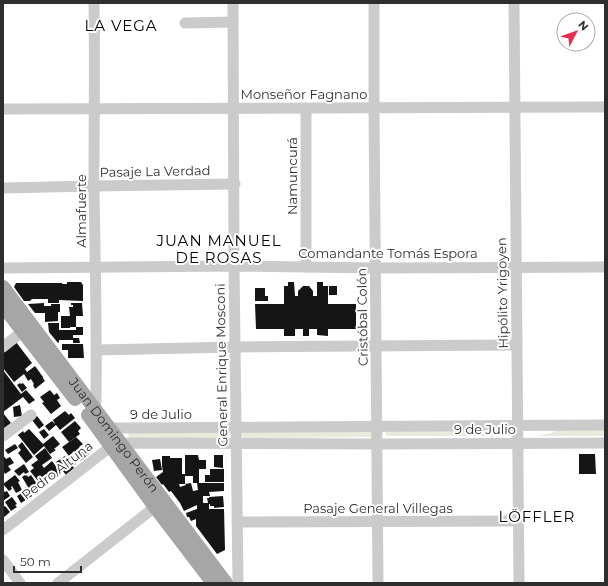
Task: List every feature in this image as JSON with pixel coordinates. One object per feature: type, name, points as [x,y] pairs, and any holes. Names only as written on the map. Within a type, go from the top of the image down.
[{"type":"main road","name":"Juan Domingo Perón","points":[[3,287],[27,328],[116,445],[226,583]]},
{"type":"main road","name":"Juan Domingo Perón","points":[[3,306],[27,328]]},
{"type":"main road","name":"Juan Domingo Perón","points":[[91,411],[110,430],[116,445],[155,507],[213,583]]},
{"type":"street","name":"Almafuerte","points":[[91,411],[96,401],[97,350],[94,186],[94,3]]},
{"type":"street","name":"General Enrique Mosconi","points":[[233,3],[235,184],[234,266],[238,583]]},
{"type":"street","name":"Cristóbal Colón","points":[[374,3],[378,583]]},
{"type":"street","name":"Hipólito Yrigoyen","points":[[514,3],[519,583]]},
{"type":"street","points":[[185,23],[233,22]]},
{"type":"street","name":"Monseñor Fagnano","points":[[3,109],[605,107]]},
{"type":"street","name":"Namuncurá","points":[[306,108],[306,267]]},
{"type":"street","name":"Pasaje La Verdad","points":[[3,188],[235,184]]},
{"type":"street","name":"Comandante Tomás Espora","points":[[3,268],[234,266],[375,268],[605,267]]},
{"type":"street","points":[[3,347],[27,328]]},
{"type":"street","points":[[97,350],[236,347],[517,345]]},
{"type":"street","points":[[3,436],[31,415]]},
{"type":"street","name":"9 de Julio","points":[[110,430],[114,428],[605,426]]},
{"type":"street","name":"9 de Julio","points":[[116,445],[128,442],[237,444],[605,443]]},
{"type":"street","name":"Pedro Altuna","points":[[3,530],[116,445]]},
{"type":"street","points":[[58,583],[155,507]]},
{"type":"street","name":"Pasaje General Villegas","points":[[237,522],[519,521]]},
{"type":"street","points":[[3,560],[20,583]]},
{"type":"green space","points":[[388,430],[514,431],[514,436],[387,436],[385,433]]},
{"type":"green space","points":[[557,430],[605,430],[605,436],[535,436],[552,433]]},
{"type":"green space","points":[[130,431],[227,432],[229,435],[228,438],[130,438],[128,435]]},
{"type":"green space","points":[[244,431],[372,432],[372,437],[244,438],[241,435]]},
{"type":"building","points":[[67,282],[81,282],[83,285],[83,301],[59,300],[59,303],[48,303],[48,299],[32,299],[30,301],[24,301],[14,287],[16,283],[67,284]]},
{"type":"building","points":[[288,282],[294,282],[295,296],[298,296],[298,291],[303,286],[309,286],[313,291],[313,296],[317,296],[317,282],[323,282],[323,286],[328,286],[328,304],[356,304],[356,329],[328,329],[328,336],[317,335],[317,329],[309,329],[309,336],[303,336],[303,329],[295,329],[295,336],[284,336],[284,329],[256,329],[255,304],[284,304],[284,286],[288,286]]},
{"type":"building","points":[[329,286],[337,286],[337,295],[329,295]]},
{"type":"building","points":[[255,288],[265,288],[265,296],[268,296],[268,301],[255,301]]},
{"type":"building","points":[[44,303],[44,306],[60,304],[58,321],[45,322],[45,313],[35,313],[28,304]]},
{"type":"building","points":[[71,303],[82,303],[83,316],[76,316],[76,327],[61,328],[61,316],[70,316],[69,307],[73,307]]},
{"type":"building","points":[[48,323],[59,323],[59,330],[76,330],[76,327],[83,327],[83,335],[73,335],[73,338],[79,338],[80,343],[73,343],[73,340],[59,340],[58,343],[49,332]]},
{"type":"building","points":[[16,342],[32,363],[25,369],[27,372],[35,366],[45,381],[35,389],[31,379],[28,381],[24,374],[14,382],[3,368],[3,351]]},
{"type":"building","points":[[62,344],[83,344],[84,358],[68,358],[68,350],[62,350]]},
{"type":"building","points":[[3,370],[21,394],[26,390],[35,400],[29,404],[23,397],[3,412]]},
{"type":"building","points":[[23,383],[27,388],[22,392],[17,385]]},
{"type":"building","points":[[50,390],[54,395],[57,393],[60,398],[57,400],[61,406],[51,414],[42,403],[44,402],[40,397]]},
{"type":"building","points":[[20,405],[22,416],[14,417],[13,407]]},
{"type":"building","points":[[65,411],[69,415],[71,413],[75,418],[60,430],[56,425],[49,431],[45,426],[52,421],[55,424],[53,420]]},
{"type":"building","points":[[3,413],[11,423],[4,428],[3,427]]},
{"type":"building","points":[[37,416],[44,425],[39,429],[32,420]]},
{"type":"building","points":[[75,421],[81,428],[78,431],[80,434],[69,442],[61,432]]},
{"type":"building","points":[[29,429],[43,444],[53,436],[60,444],[54,449],[56,450],[50,454],[44,446],[34,455],[18,435]]},
{"type":"building","points":[[44,429],[49,435],[44,439],[39,432]]},
{"type":"building","points":[[76,437],[83,444],[79,447],[81,449],[76,454],[74,451],[69,456],[62,447]]},
{"type":"building","points":[[22,442],[33,457],[26,463],[18,453],[21,450],[18,446]]},
{"type":"building","points":[[15,444],[18,448],[8,454],[5,450]]},
{"type":"building","points":[[45,448],[52,458],[42,465],[44,468],[52,461],[61,473],[54,480],[50,475],[42,481],[41,479],[38,481],[30,471],[34,468],[31,465],[38,460],[35,456]]},
{"type":"building","points":[[84,448],[89,454],[80,461],[75,455]]},
{"type":"building","points":[[579,454],[595,454],[596,474],[579,474]]},
{"type":"building","points":[[3,455],[6,459],[10,457],[14,463],[8,466],[11,470],[5,474],[4,472],[3,473]]},
{"type":"building","points":[[185,455],[198,455],[199,460],[206,460],[206,469],[199,469],[199,483],[224,483],[224,491],[209,492],[210,496],[203,496],[203,503],[208,503],[207,498],[209,497],[223,496],[224,507],[214,508],[214,506],[210,506],[209,504],[209,509],[224,509],[225,550],[217,554],[196,526],[196,519],[191,521],[189,517],[187,517],[186,513],[197,509],[197,505],[184,511],[171,491],[169,492],[156,477],[163,472],[162,456],[182,458],[182,474],[185,474]],"holes":[[[185,476],[193,476],[193,483],[197,483],[198,490],[193,491],[191,483],[185,484]],[[179,484],[185,484],[186,485],[180,487]]]},
{"type":"building","points":[[214,455],[223,455],[223,468],[214,467]]},
{"type":"building","points":[[65,456],[66,458],[69,456],[76,464],[73,466],[74,468],[66,475],[56,462]]},
{"type":"building","points":[[160,459],[162,470],[154,471],[152,460]]},
{"type":"building","points":[[24,464],[29,472],[25,474],[24,472],[19,476],[14,471]]},
{"type":"building","points":[[210,469],[224,469],[224,482],[205,482],[205,475],[210,475]]},
{"type":"building","points":[[15,475],[20,481],[18,482],[22,490],[26,487],[32,496],[21,503],[17,496],[22,493],[20,491],[16,493],[12,486],[12,489],[9,491],[3,484]]},
{"type":"building","points":[[25,475],[28,477],[31,475],[37,484],[34,487],[35,489],[31,492],[22,477]]},
{"type":"building","points":[[3,490],[5,492],[7,491],[10,496],[3,501]]},
{"type":"building","points":[[12,497],[17,504],[15,505],[17,507],[11,511],[5,502]]},
{"type":"building","points":[[5,506],[10,512],[3,518],[3,507]]},
{"type":"district","name":"LA VEGA","points":[[121,25]]},
{"type":"district","name":"JUAN MANUEL DE ROSAS","points":[[219,248]]},
{"type":"district","name":"LÖFFLER","points":[[537,516]]}]
